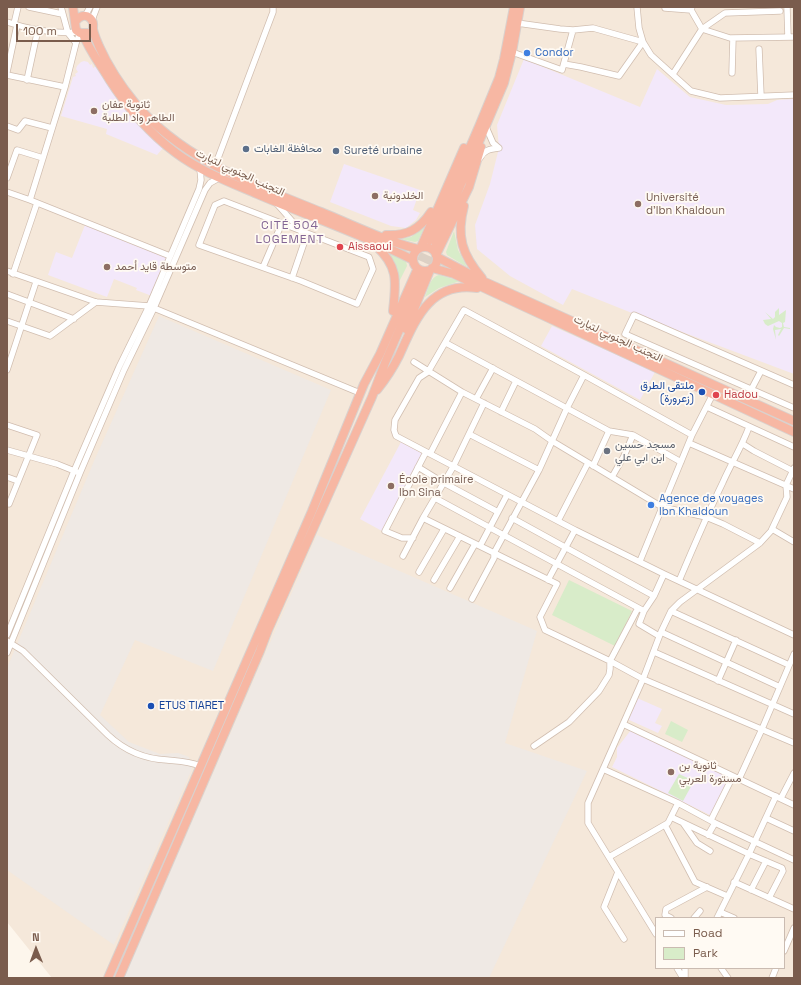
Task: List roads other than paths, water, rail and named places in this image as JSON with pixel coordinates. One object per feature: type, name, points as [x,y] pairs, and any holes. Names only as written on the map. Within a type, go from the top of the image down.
[{"type":"highway","points":[[74,7],[76,21],[75,27],[81,33],[90,32],[88,20],[79,18],[76,21]]},
{"type":"highway","name":"التجنب الجنوبي لتيارت","points":[[79,7],[88,20],[110,67],[134,102],[146,116],[176,142],[215,166],[370,237],[416,268]]},
{"type":"highway","points":[[119,978],[260,652],[268,630],[372,397],[397,350],[431,269],[436,264],[437,256],[469,187],[478,162],[483,126],[504,59],[514,7]]},
{"type":"highway","points":[[433,241],[483,126],[504,83],[512,52],[520,7]]},
{"type":"highway","name":"التجنب الجنوبي لتيارت","points":[[81,33],[116,90],[148,130],[175,153],[200,169],[319,220],[370,237],[419,248]]},
{"type":"highway","points":[[372,397],[416,268],[414,254],[419,248],[469,139],[483,126]]},
{"type":"highway","points":[[370,237],[396,236],[415,230],[428,217],[449,180]]},
{"type":"highway","points":[[372,397],[398,358],[420,313],[427,304],[446,291],[458,288],[484,286],[469,263],[461,242],[460,223],[469,187]]},
{"type":"highway","points":[[370,237],[386,256],[396,277],[393,311]]},
{"type":"highway","points":[[419,248],[428,247],[432,249],[437,256]]},
{"type":"highway","name":"التجنب الجنوبي لتيارت","points":[[437,256],[484,286],[794,432]]},
{"type":"highway","points":[[416,268],[421,270],[431,269]]},
{"type":"highway","points":[[108,978],[306,524],[393,311],[416,268]]},
{"type":"highway","points":[[364,384],[380,354],[416,268]]},
{"type":"highway","name":"التجنب الجنوبي لتيارت","points":[[431,269],[454,274],[484,286],[794,421]]},
{"type":"highway","points":[[251,648],[260,652]]},
{"type":"street","points":[[7,72],[18,7]]},
{"type":"street","points":[[29,7],[62,14]]},
{"type":"street","points":[[61,7],[68,33],[76,43]]},
{"type":"street","points":[[88,20],[90,7]]},
{"type":"street","points":[[88,20],[97,7]]},
{"type":"street","points":[[215,166],[273,12],[273,7]]},
{"type":"street","points":[[637,7],[639,28],[643,42],[651,55],[691,91],[720,98],[794,95]]},
{"type":"street","points":[[664,8],[692,8],[702,29],[733,38],[791,37],[787,7]]},
{"type":"street","points":[[673,74],[702,29],[725,13],[780,12]]},
{"type":"street","points":[[7,22],[38,29],[68,33],[81,33],[76,43],[65,87],[30,200]]},
{"type":"street","points":[[517,23],[573,30],[593,28],[643,42]]},
{"type":"street","points":[[28,80],[38,29]]},
{"type":"street","points":[[512,52],[562,70],[573,30]]},
{"type":"street","points":[[732,73],[733,38]]},
{"type":"street","points":[[564,64],[581,66],[619,76],[643,42]]},
{"type":"street","points":[[759,49],[760,96]]},
{"type":"street","points":[[7,75],[65,87]]},
{"type":"street","points":[[7,126],[18,130],[25,121],[52,128]]},
{"type":"street","points":[[478,162],[482,153],[488,149],[499,148],[493,143],[483,126]]},
{"type":"street","points":[[7,178],[17,150],[43,158]]},
{"type":"street","points":[[151,307],[170,256],[200,186],[200,169]]},
{"type":"street","points":[[7,635],[46,541],[104,409],[119,367],[151,307],[206,187],[212,181],[220,178]]},
{"type":"street","points":[[7,192],[170,256]]},
{"type":"street","points":[[224,201],[282,223],[369,257],[373,268],[357,304],[263,267],[199,245],[215,205],[224,201]]},
{"type":"street","points":[[276,202],[300,230],[305,240],[292,278]]},
{"type":"street","points":[[13,274],[37,203]]},
{"type":"street","points":[[300,230],[319,220]]},
{"type":"street","points":[[263,267],[282,223]]},
{"type":"street","points":[[7,272],[96,302],[151,307],[360,393]]},
{"type":"street","points":[[7,370],[36,282]]},
{"type":"street","points":[[7,294],[74,319]]},
{"type":"street","points":[[7,321],[50,336],[96,302]]},
{"type":"street","points":[[692,435],[464,310],[428,372],[419,378],[395,420],[394,430],[396,436],[520,502],[664,574],[794,635]]},
{"type":"street","points":[[794,385],[634,315],[625,334],[794,408]]},
{"type":"street","points":[[446,343],[608,431],[633,436],[681,462]]},
{"type":"street","points":[[7,346],[14,348]]},
{"type":"street","points":[[414,362],[462,392],[535,429],[552,441],[662,507],[706,517],[760,543]]},
{"type":"street","points":[[476,399],[493,368]]},
{"type":"street","points":[[751,390],[761,370]]},
{"type":"street","points":[[472,599],[494,558],[494,553],[520,502],[538,470],[566,408],[584,375]]},
{"type":"street","points":[[501,412],[516,381]]},
{"type":"street","points":[[412,538],[402,538],[385,531],[418,467],[428,453],[462,392]]},
{"type":"street","points":[[640,561],[692,435],[713,394]]},
{"type":"street","points":[[404,556],[423,518],[453,467],[484,403]]},
{"type":"street","points":[[707,407],[794,447]]},
{"type":"street","points":[[7,425],[37,435],[9,504],[7,503]]},
{"type":"street","points":[[679,581],[706,517],[749,427]]},
{"type":"street","points":[[593,466],[608,431]]},
{"type":"street","points":[[469,434],[538,470]]},
{"type":"street","points":[[612,477],[633,436]]},
{"type":"street","points":[[689,443],[732,463],[786,485],[794,490]]},
{"type":"street","points":[[655,931],[588,822],[588,803],[643,679],[660,634],[671,611],[697,589],[760,543],[772,530],[787,496],[786,485],[793,469],[742,444]]},
{"type":"street","points":[[7,450],[57,464],[77,472]]},
{"type":"street","points":[[558,521],[588,463]]},
{"type":"street","points":[[418,467],[498,512]]},
{"type":"street","points":[[7,653],[9,642],[52,543],[77,472]]},
{"type":"street","points":[[7,477],[18,481]]},
{"type":"street","points":[[450,588],[489,528],[507,495]]},
{"type":"street","points":[[435,498],[641,610]]},
{"type":"street","points":[[423,518],[557,584],[540,617],[545,630],[610,661],[643,679],[794,743]]},
{"type":"street","points":[[512,518],[654,596]]},
{"type":"street","points":[[419,572],[444,529]]},
{"type":"street","points":[[548,580],[575,530]]},
{"type":"street","points":[[772,530],[794,542]]},
{"type":"street","points":[[434,580],[460,536]]},
{"type":"street","points":[[46,541],[52,543]]},
{"type":"street","points":[[534,746],[569,722],[599,691],[609,675],[610,661],[641,610],[654,596],[664,574]]},
{"type":"street","points":[[641,610],[639,624],[726,661],[780,687]]},
{"type":"street","points":[[671,611],[789,665]]},
{"type":"street","points":[[718,681],[736,640]]},
{"type":"street","points":[[9,642],[23,651],[120,745],[135,753],[150,758],[183,761],[200,766]]},
{"type":"street","points":[[654,652],[794,714]]},
{"type":"street","points":[[708,835],[713,821],[762,729],[794,654]]},
{"type":"street","points":[[622,724],[794,805]]},
{"type":"street","points":[[603,769],[678,803],[794,860]]},
{"type":"street","points":[[718,917],[766,818],[778,797],[793,776]]},
{"type":"street","points":[[609,857],[668,823],[678,803]]},
{"type":"street","points":[[671,817],[782,868],[783,871],[769,898]]},
{"type":"street","points":[[766,818],[794,830]]},
{"type":"street","points":[[683,822],[697,843],[710,851]]},
{"type":"street","points":[[665,825],[695,882],[727,896]]},
{"type":"street","points":[[751,890],[766,861]]},
{"type":"street","points":[[618,872],[604,907],[624,939]]},
{"type":"street","points":[[734,882],[794,909]]},
{"type":"street","points":[[669,917],[665,915],[666,909],[707,887]]},
{"type":"street","points":[[695,917],[700,911]]},
{"type":"street","points":[[720,912],[732,917]]},
{"type":"street","points":[[786,941],[794,929]]},
{"type":"street","points":[[678,969],[684,978]]},
{"type":"street","points":[[722,969],[728,978]]},
{"type":"tunnel","points":[[416,272],[430,240]]},
{"type":"tunnel","points":[[423,275],[436,243]]},
{"type":"place","name":"Condor","points":[[527,53]]},
{"type":"place","name":"ثانوية عفان الطاهر واد الطلبة","points":[[94,111]]},
{"type":"place","name":"محافظة الغابات","points":[[246,149]]},
{"type":"place","name":"Sureté urbaine","points":[[336,151]]},
{"type":"place","name":"الخلدونية","points":[[375,196]]},
{"type":"place","name":"Université d'Ibn Khaldoun","points":[[638,204]]},
{"type":"place","name":"Aissaoui","points":[[340,247]]},
{"type":"place","name":"متوسطة قايد أحمد","points":[[107,267]]},
{"type":"place","name":"ملتقى الطرق (زعرورة)","points":[[702,392]]},
{"type":"place","name":"Hadou","points":[[716,395]]},
{"type":"place","name":"مسجد حسين ابن ابي علي","points":[[607,451]]},
{"type":"place","name":"École primaire Ibn Sina","points":[[391,486]]},
{"type":"place","name":"Agence de voyages Ibn Khaldoun","points":[[651,505]]},
{"type":"place","name":"ETUS TIARET","points":[[151,706]]},
{"type":"place","name":"ثانوية بن مستورة العربي","points":[[671,772]]},
{"type":"district","name":"CITÉ 504 LOGEMENT","points":[[290,233]]}]
